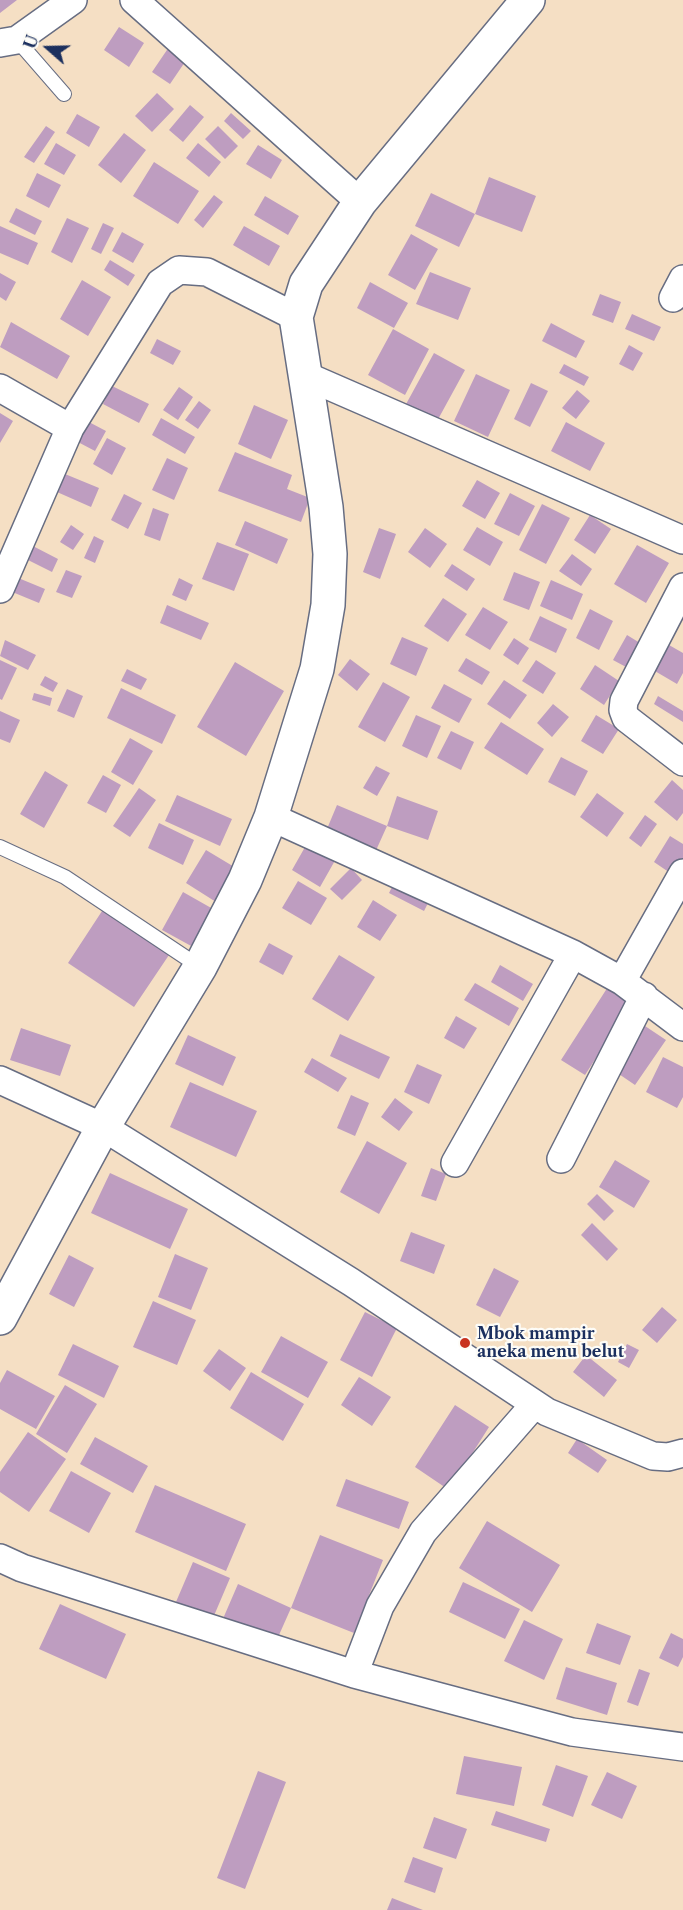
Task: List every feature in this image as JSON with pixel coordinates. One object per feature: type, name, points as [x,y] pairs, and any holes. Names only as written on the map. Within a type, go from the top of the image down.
[{"type":"street","points":[[9,42],[74,0]]},
{"type":"street","points":[[134,0],[360,202]]},
{"type":"street","points":[[0,1318],[8,1285],[200,967],[245,880],[271,817],[316,669],[328,605],[330,554],[327,519],[296,317],[306,284],[360,202],[528,0]]},
{"type":"street","points":[[0,589],[70,428],[160,283],[179,270],[207,273],[296,317]]},
{"type":"street","points":[[304,375],[683,540]]},
{"type":"street","points":[[0,387],[70,428]]},
{"type":"street","points":[[683,587],[624,701],[623,710],[626,718],[683,762]]},
{"type":"street","points":[[271,817],[573,954],[622,981],[683,1026]]},
{"type":"street","points":[[622,981],[683,873]]},
{"type":"street","points":[[455,1163],[573,954]]},
{"type":"street","points":[[561,1159],[644,996]]},
{"type":"street","points":[[0,1080],[103,1127],[351,1282],[534,1405],[653,1456],[668,1457],[683,1453]]},
{"type":"street","points":[[354,1674],[380,1606],[423,1532],[534,1405]]},
{"type":"street","points":[[0,1558],[22,1568],[354,1674],[572,1732],[683,1747]]},
{"type":"lane","points":[[9,42],[64,94]]},
{"type":"lane","points":[[0,848],[65,877],[200,967]]},
{"type":"building","points":[[0,0],[17,0],[0,13]]},
{"type":"building","points":[[119,27],[144,43],[129,67],[104,50]]},
{"type":"building","points":[[169,47],[187,59],[170,84],[152,72]]},
{"type":"building","points":[[157,93],[174,109],[152,132],[135,116]]},
{"type":"building","points":[[190,105],[204,117],[183,142],[169,130]]},
{"type":"building","points":[[231,113],[251,131],[243,139],[224,121]]},
{"type":"building","points":[[77,114],[100,127],[89,147],[66,133]]},
{"type":"building","points":[[46,126],[55,132],[34,163],[24,157]]},
{"type":"building","points":[[218,126],[238,146],[225,159],[205,139]]},
{"type":"building","points":[[124,133],[146,150],[121,183],[98,165]]},
{"type":"building","points":[[56,143],[76,155],[64,175],[44,164]]},
{"type":"building","points":[[198,143],[221,162],[209,177],[186,158]]},
{"type":"building","points":[[258,145],[282,160],[271,179],[246,164]]},
{"type":"building","points":[[154,162],[199,191],[178,224],[133,196]]},
{"type":"building","points":[[37,173],[61,185],[49,208],[26,196]]},
{"type":"building","points":[[489,177],[536,196],[522,232],[475,214]]},
{"type":"building","points":[[431,193],[475,214],[459,247],[415,226]]},
{"type":"building","points":[[214,195],[223,202],[203,228],[194,220]]},
{"type":"building","points":[[265,196],[299,216],[288,235],[254,215]]},
{"type":"building","points":[[16,208],[42,221],[35,235],[9,222]]},
{"type":"building","points":[[67,218],[89,228],[72,263],[51,252]]},
{"type":"building","points":[[103,223],[114,228],[101,254],[91,249]]},
{"type":"building","points":[[0,226],[38,243],[28,265],[0,253]]},
{"type":"building","points":[[244,226],[280,246],[269,266],[233,245]]},
{"type":"building","points":[[122,232],[144,244],[133,263],[112,251]]},
{"type":"building","points":[[411,234],[438,249],[415,290],[388,275]]},
{"type":"building","points":[[110,260],[135,275],[128,286],[104,270]]},
{"type":"building","points":[[430,272],[471,288],[458,320],[416,304]]},
{"type":"building","points":[[0,273],[16,282],[6,301],[0,297]]},
{"type":"building","points":[[82,280],[111,297],[88,336],[60,319]]},
{"type":"building","points":[[370,282],[408,303],[394,328],[357,308]]},
{"type":"building","points":[[600,294],[621,302],[613,323],[592,315]]},
{"type":"building","points":[[632,314],[661,327],[654,341],[625,329]]},
{"type":"building","points":[[11,322],[70,356],[57,379],[0,347]]},
{"type":"building","points":[[551,323],[585,341],[576,358],[542,341]]},
{"type":"building","points":[[393,329],[429,349],[405,395],[368,375]]},
{"type":"building","points":[[157,339],[181,351],[173,365],[150,353]]},
{"type":"building","points":[[629,345],[643,353],[633,371],[619,364]]},
{"type":"building","points":[[434,353],[465,370],[436,423],[405,406]]},
{"type":"building","points":[[564,364],[589,377],[584,386],[559,373]]},
{"type":"building","points":[[476,374],[510,390],[488,437],[454,421]]},
{"type":"building","points":[[531,383],[548,391],[530,427],[514,419]]},
{"type":"building","points":[[112,386],[149,404],[139,423],[103,404]]},
{"type":"building","points":[[179,387],[193,397],[178,420],[163,410]]},
{"type":"building","points":[[577,390],[590,401],[576,419],[562,408]]},
{"type":"building","points":[[199,401],[211,410],[198,429],[185,420]]},
{"type":"building","points":[[254,405],[288,420],[271,459],[238,444]]},
{"type":"building","points":[[0,413],[13,421],[0,443]]},
{"type":"building","points":[[161,418],[195,437],[185,454],[152,435]]},
{"type":"building","points":[[87,421],[106,431],[95,451],[76,441]]},
{"type":"building","points":[[566,422],[605,443],[590,471],[551,451]]},
{"type":"building","points":[[107,438],[126,448],[112,475],[93,464]]},
{"type":"building","points":[[235,452],[292,475],[287,489],[310,498],[301,522],[218,491]]},
{"type":"building","points":[[167,458],[188,468],[174,500],[152,490]]},
{"type":"building","points":[[65,474],[99,488],[91,507],[57,492]]},
{"type":"building","points":[[477,480],[500,493],[485,519],[462,506]]},
{"type":"building","points":[[510,493],[535,506],[519,536],[494,524]]},
{"type":"building","points":[[124,494],[142,503],[128,529],[111,520]]},
{"type":"building","points":[[542,504],[570,518],[546,564],[519,550]]},
{"type":"building","points":[[153,508],[169,514],[160,541],[144,535]]},
{"type":"building","points":[[590,515],[611,529],[595,554],[574,540]]},
{"type":"building","points":[[245,521],[288,539],[277,564],[235,545]]},
{"type":"building","points":[[71,525],[84,534],[73,550],[60,542]]},
{"type":"building","points":[[477,527],[503,542],[490,566],[463,550]]},
{"type":"building","points":[[379,528],[396,534],[380,579],[363,572]]},
{"type":"building","points":[[425,528],[447,544],[430,568],[408,552]]},
{"type":"building","points":[[94,536],[104,541],[95,563],[84,558]]},
{"type":"building","points":[[217,542],[249,554],[234,591],[202,579]]},
{"type":"building","points":[[29,544],[58,559],[52,572],[22,557]]},
{"type":"building","points":[[637,545],[669,563],[646,603],[614,584]]},
{"type":"building","points":[[572,554],[592,569],[581,586],[559,571]]},
{"type":"building","points":[[452,564],[475,579],[467,591],[444,576]]},
{"type":"building","points":[[66,570],[82,576],[72,598],[56,592]]},
{"type":"building","points":[[514,572],[540,582],[529,610],[503,600]]},
{"type":"building","points":[[11,575],[45,589],[39,603],[5,589]]},
{"type":"building","points":[[179,578],[193,585],[186,601],[172,595]]},
{"type":"building","points":[[551,580],[583,594],[572,620],[540,606]]},
{"type":"building","points":[[443,598],[467,614],[448,642],[424,626]]},
{"type":"building","points":[[167,605],[209,623],[201,640],[160,623]]},
{"type":"building","points":[[483,607],[508,622],[490,650],[465,635]]},
{"type":"building","points":[[590,609],[613,621],[599,650],[576,638]]},
{"type":"building","points":[[540,616],[567,629],[556,653],[529,640]]},
{"type":"building","points":[[627,635],[640,643],[626,667],[613,660]]},
{"type":"building","points":[[402,637],[428,648],[416,676],[390,664]]},
{"type":"building","points":[[514,638],[529,648],[518,665],[503,655]]},
{"type":"building","points":[[5,640],[36,655],[28,670],[0,656]]},
{"type":"building","points":[[662,641],[683,653],[683,673],[677,684],[648,667]]},
{"type":"building","points":[[466,658],[490,672],[482,685],[458,671]]},
{"type":"building","points":[[350,659],[370,674],[357,691],[338,675]]},
{"type":"building","points":[[0,660],[17,668],[2,700],[0,699]]},
{"type":"building","points":[[536,660],[556,673],[543,694],[522,681]]},
{"type":"building","points":[[235,662],[284,691],[246,756],[197,727]]},
{"type":"building","points":[[595,665],[619,681],[604,705],[580,689]]},
{"type":"building","points":[[127,669],[147,679],[141,690],[121,681]]},
{"type":"building","points":[[45,676],[58,683],[53,692],[40,685]]},
{"type":"building","points":[[504,680],[527,695],[510,719],[487,704]]},
{"type":"building","points":[[383,682],[410,697],[385,742],[358,727]]},
{"type":"building","points":[[444,684],[472,699],[459,723],[431,708]]},
{"type":"building","points":[[121,688],[176,715],[162,744],[107,718]]},
{"type":"building","points":[[67,689],[83,696],[74,718],[57,711]]},
{"type":"building","points":[[34,693],[52,698],[50,706],[32,700]]},
{"type":"building","points":[[658,696],[683,711],[683,722],[654,704]]},
{"type":"building","points":[[553,704],[569,717],[552,737],[537,723]]},
{"type":"building","points":[[0,711],[20,720],[10,743],[0,739]]},
{"type":"building","points":[[416,715],[441,726],[427,758],[402,746]]},
{"type":"building","points":[[596,715],[619,729],[603,754],[581,741]]},
{"type":"building","points":[[501,722],[544,749],[527,775],[484,748]]},
{"type":"building","points":[[451,731],[474,742],[461,770],[437,758]]},
{"type":"building","points":[[130,738],[153,751],[133,785],[111,772]]},
{"type":"building","points":[[561,757],[588,771],[575,796],[548,782]]},
{"type":"building","points":[[376,766],[390,773],[377,796],[363,788]]},
{"type":"building","points":[[45,771],[68,785],[44,828],[20,814]]},
{"type":"building","points":[[103,775],[121,785],[106,813],[87,803]]},
{"type":"building","points":[[672,780],[683,790],[683,813],[677,821],[654,802]]},
{"type":"building","points":[[139,788],[156,800],[130,837],[113,826]]},
{"type":"building","points":[[597,793],[624,813],[607,837],[580,817]]},
{"type":"building","points":[[177,795],[232,819],[220,846],[165,821]]},
{"type":"building","points":[[397,796],[438,811],[428,840],[387,826]]},
{"type":"building","points":[[337,805],[387,826],[373,857],[324,836]]},
{"type":"building","points":[[645,815],[657,824],[641,847],[629,838]]},
{"type":"building","points":[[159,823],[194,840],[183,865],[148,848]]},
{"type":"building","points":[[670,836],[683,844],[683,866],[676,877],[654,862]]},
{"type":"building","points":[[309,840],[337,857],[320,887],[292,870]]},
{"type":"building","points":[[206,850],[236,868],[216,902],[186,883]]},
{"type":"building","points":[[351,868],[362,880],[342,900],[330,889]]},
{"type":"building","points":[[396,879],[431,897],[424,911],[389,893]]},
{"type":"building","points":[[298,881],[327,898],[311,925],[282,908]]},
{"type":"building","points":[[183,892],[213,909],[193,947],[162,930]]},
{"type":"building","points":[[373,900],[397,915],[380,941],[357,927]]},
{"type":"building","points":[[104,908],[171,952],[134,1007],[68,963]]},
{"type":"building","points":[[269,943],[293,956],[283,975],[259,962]]},
{"type":"building","points":[[339,955],[375,977],[348,1021],[312,999]]},
{"type":"building","points":[[500,965],[533,984],[523,1001],[491,982]]},
{"type":"building","points":[[613,979],[637,994],[585,1075],[561,1060]]},
{"type":"building","points":[[475,983],[519,1008],[509,1026],[464,1000]]},
{"type":"building","points":[[456,1016],[477,1028],[464,1049],[444,1038]]},
{"type":"building","points":[[645,1026],[666,1040],[635,1085],[613,1070]]},
{"type":"building","points":[[21,1028],[71,1045],[60,1076],[10,1060]]},
{"type":"building","points":[[340,1034],[390,1057],[379,1079],[330,1056]]},
{"type":"building","points":[[188,1035],[236,1057],[223,1086],[175,1064]]},
{"type":"building","points":[[663,1057],[683,1067],[683,1097],[677,1108],[646,1092]]},
{"type":"building","points":[[312,1058],[347,1078],[338,1092],[304,1072]]},
{"type":"building","points":[[417,1064],[442,1075],[429,1104],[404,1092]]},
{"type":"building","points":[[190,1082],[257,1111],[236,1157],[170,1127]]},
{"type":"building","points":[[351,1095],[369,1103],[355,1136],[337,1128]]},
{"type":"building","points":[[395,1098],[413,1112],[399,1131],[381,1117]]},
{"type":"building","points":[[367,1141],[407,1163],[379,1214],[340,1192]]},
{"type":"building","points":[[615,1160],[650,1181],[634,1208],[599,1187]]},
{"type":"building","points":[[431,1168],[446,1174],[436,1201],[421,1196]]},
{"type":"building","points":[[110,1173],[188,1209],[170,1249],[91,1213]]},
{"type":"building","points":[[597,1194],[614,1211],[604,1221],[587,1204]]},
{"type":"building","points":[[592,1223],[618,1249],[607,1261],[581,1235]]},
{"type":"building","points":[[411,1232],[445,1245],[434,1274],[400,1261]]},
{"type":"building","points":[[175,1254],[208,1268],[191,1310],[158,1297]]},
{"type":"building","points":[[69,1255],[94,1268],[74,1307],[49,1294]]},
{"type":"building","points":[[494,1268],[519,1281],[500,1317],[476,1305]]},
{"type":"building","points":[[153,1301],[196,1320],[177,1365],[133,1347]]},
{"type":"building","points":[[662,1307],[677,1320],[657,1343],[642,1330]]},
{"type":"building","points":[[365,1312],[397,1328],[372,1377],[340,1360]]},
{"type":"building","points":[[281,1336],[328,1362],[308,1398],[261,1372]]},
{"type":"building","points":[[73,1344],[119,1366],[104,1398],[58,1375]]},
{"type":"building","points":[[627,1344],[639,1350],[629,1368],[618,1362]]},
{"type":"building","points":[[219,1349],[246,1368],[230,1391],[203,1371]]},
{"type":"building","points":[[586,1355],[617,1380],[604,1397],[573,1372]]},
{"type":"building","points":[[7,1370],[55,1396],[36,1429],[0,1409],[0,1383]]},
{"type":"building","points":[[251,1372],[304,1404],[283,1441],[230,1408]]},
{"type":"building","points":[[359,1377],[391,1397],[372,1426],[341,1405]]},
{"type":"building","points":[[65,1385],[97,1404],[67,1453],[36,1434]]},
{"type":"building","points":[[455,1405],[489,1427],[449,1490],[415,1467]]},
{"type":"building","points":[[28,1432],[66,1459],[29,1512],[0,1492],[0,1472]]},
{"type":"building","points":[[95,1437],[148,1466],[133,1493],[80,1464]]},
{"type":"building","points":[[577,1439],[607,1460],[598,1473],[568,1453]]},
{"type":"building","points":[[71,1471],[111,1493],[89,1533],[49,1511]]},
{"type":"building","points":[[346,1479],[409,1502],[399,1529],[336,1506]]},
{"type":"building","points":[[155,1485],[246,1524],[226,1571],[135,1532]]},
{"type":"building","points":[[487,1521],[560,1565],[532,1612],[459,1568]]},
{"type":"building","points":[[320,1535],[383,1560],[354,1633],[291,1608]]},
{"type":"building","points":[[193,1562],[230,1578],[213,1618],[176,1602]]},
{"type":"building","points":[[463,1582],[520,1609],[505,1639],[449,1612]]},
{"type":"building","points":[[238,1584],[291,1608],[275,1644],[222,1621]]},
{"type":"building","points":[[60,1604],[126,1634],[106,1679],[39,1649]]},
{"type":"building","points":[[524,1620],[563,1639],[544,1680],[504,1661]]},
{"type":"building","points":[[597,1623],[631,1636],[620,1665],[586,1653]]},
{"type":"building","points":[[671,1633],[683,1639],[683,1657],[678,1667],[659,1658]]},
{"type":"building","points":[[566,1667],[617,1683],[607,1715],[556,1699]]},
{"type":"building","points":[[639,1669],[650,1673],[638,1706],[627,1702]]},
{"type":"building","points":[[464,1756],[522,1767],[514,1806],[456,1794]]},
{"type":"building","points":[[556,1765],[588,1776],[573,1817],[542,1805]]},
{"type":"building","points":[[258,1771],[286,1782],[245,1889],[217,1878]]},
{"type":"building","points":[[607,1772],[637,1786],[622,1819],[591,1805]]},
{"type":"building","points":[[496,1811],[550,1829],[546,1842],[491,1825]]},
{"type":"building","points":[[434,1817],[467,1829],[456,1859],[423,1848]]},
{"type":"building","points":[[413,1857],[443,1868],[435,1893],[404,1882]]},
{"type":"building","points":[[392,1898],[423,1910],[387,1910]]},
{"type":"place","name":"Mbok mampir aneka menu belut","points":[[465,1343]]}]
